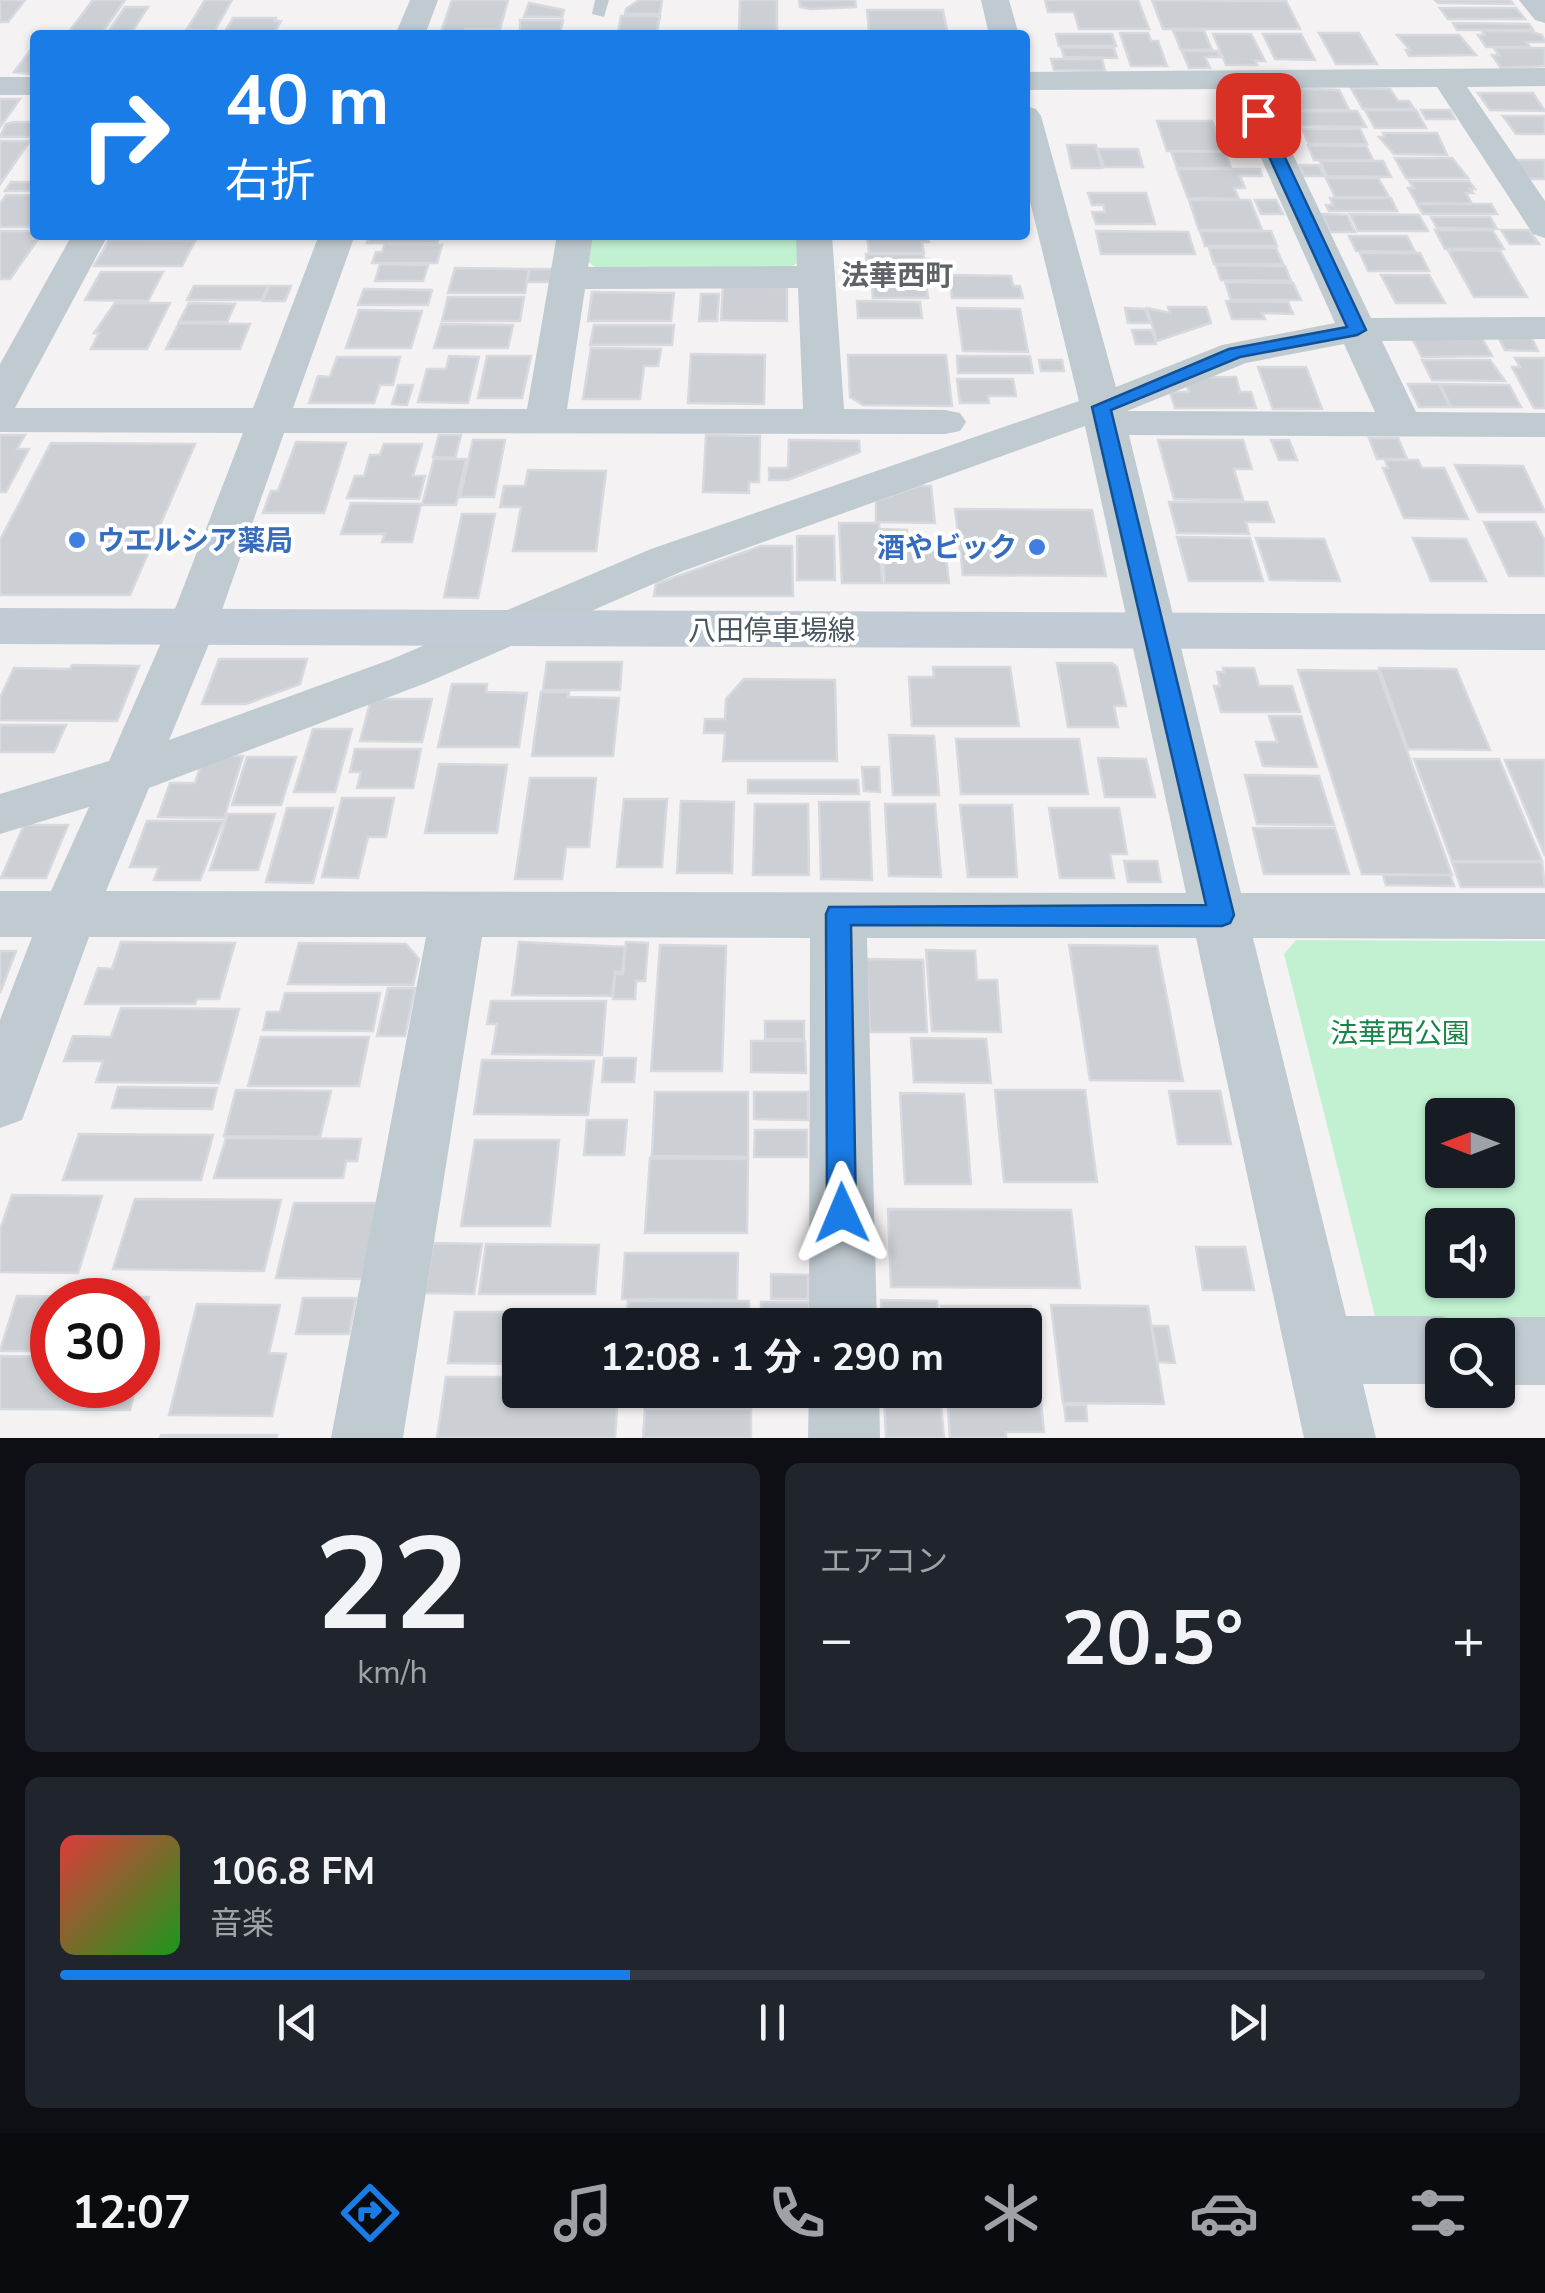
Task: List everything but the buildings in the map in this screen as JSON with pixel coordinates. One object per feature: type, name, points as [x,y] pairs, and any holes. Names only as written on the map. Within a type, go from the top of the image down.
[{"type":"main road","name":"八田停車場線","points":[[0,626],[1545,632]]},
{"type":"street","points":[[412,30],[424,0]]},
{"type":"street","points":[[995,0],[1003,30]]},
{"type":"street","points":[[1534,0],[1545,14]]},
{"type":"street","points":[[1030,81],[1545,77]]},
{"type":"street","points":[[1446,78],[1545,227]]},
{"type":"street","points":[[1241,79],[1401,424]]},
{"type":"street","points":[[0,86],[30,86]]},
{"type":"street","points":[[1030,135],[1103,415],[1222,915],[1340,1438]]},
{"type":"street","points":[[0,400],[87,240]]},
{"type":"street","points":[[0,1100],[69,914],[192,627],[334,240]]},
{"type":"street","points":[[545,421],[574,240]]},
{"type":"street","points":[[814,240],[824,422]]},
{"type":"street","points":[[568,278],[816,278]]},
{"type":"street","points":[[0,814],[129,775],[409,671],[576,596],[668,560],[1103,415],[1236,353],[1357,330],[1545,328]]},
{"type":"street","points":[[1103,415],[1545,425]]},
{"type":"street","points":[[0,420],[945,422]]},
{"type":"street","points":[[0,914],[1545,916]]},
{"type":"street","points":[[367,1438],[458,914]]},
{"type":"street","points":[[838,914],[843,1308]]},
{"type":"street","points":[[1321,1350],[1425,1350]]},
{"type":"street","points":[[1515,1351],[1545,1351]]},
{"type":"street","points":[[844,1408],[844,1438]]},
{"type":"green space","points":[[586,240],[799,240],[800,262],[782,271],[601,271],[584,259]]},
{"type":"green space","name":"法華西公園","points":[[1296,940],[1545,941],[1545,1321],[1376,1320],[1284,954]]},
{"type":"place","name":"ウエルシア薬局","points":[[77,540]]},
{"type":"place","name":"酒やビック","points":[[1037,547]]},
{"type":"district","name":"法華西町","points":[[897,275]]},
{"type":"route","points":[[842,1213],[838,914],[1222,915],[1101,407],[1236,353],[1357,330],[1258,115]]}]
